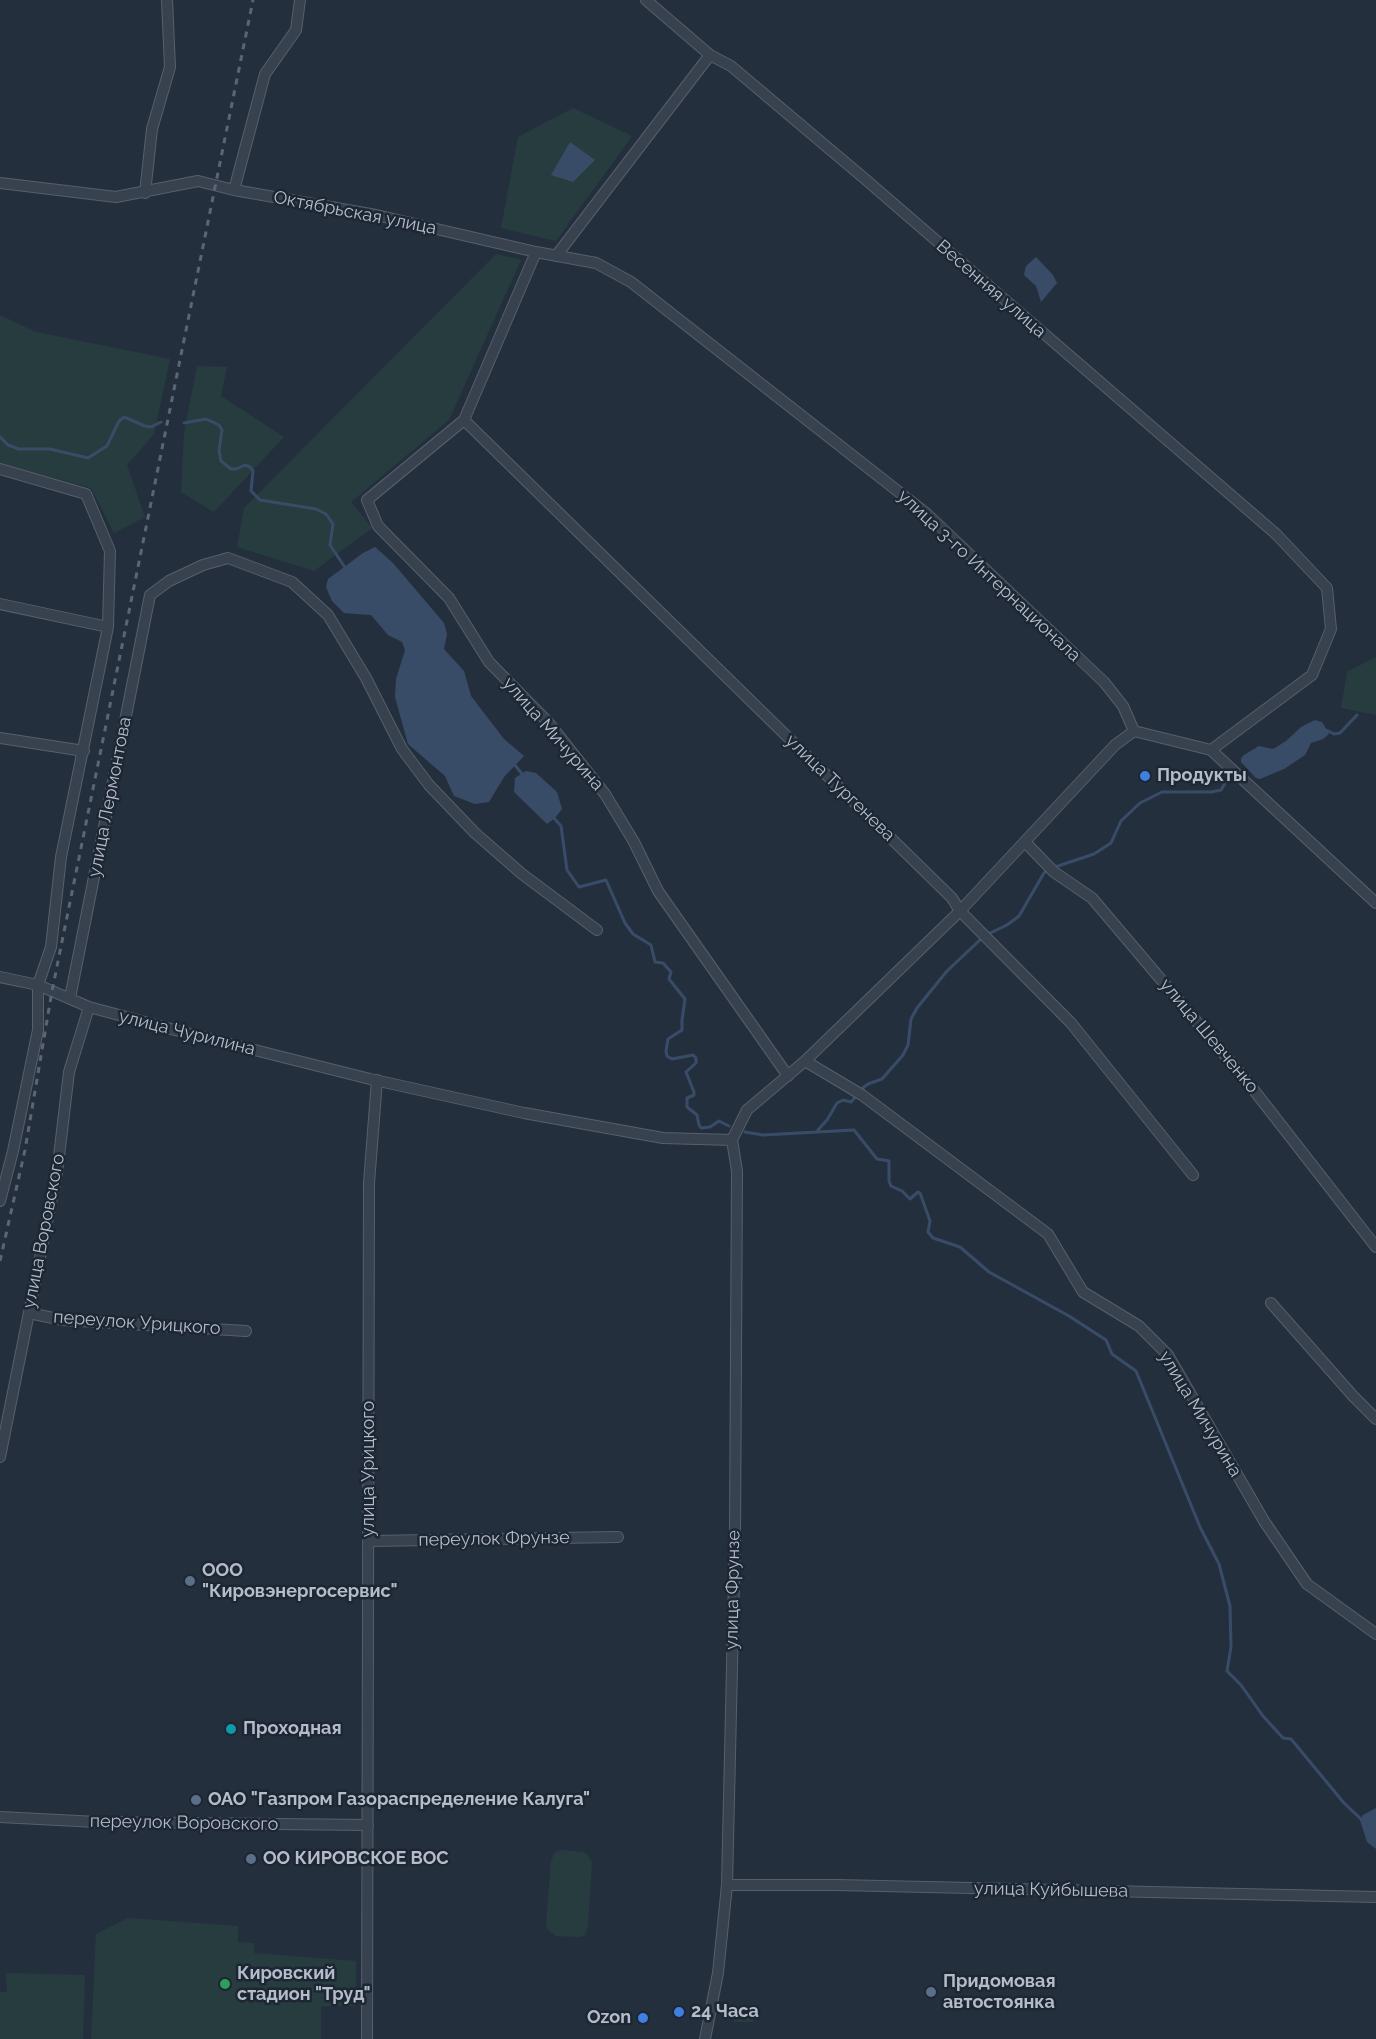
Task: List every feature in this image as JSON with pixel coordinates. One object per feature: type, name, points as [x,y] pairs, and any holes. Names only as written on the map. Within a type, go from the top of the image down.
[{"type":"street","points":[[145,193],[152,129],[170,67],[167,0]]},
{"type":"street","points":[[234,190],[264,74],[296,30],[300,0]]},
{"type":"street","name":"Весенняя улица","points":[[646,0],[710,55],[731,66],[848,164],[1267,526],[1327,588],[1331,629],[1312,675],[1211,750]]},
{"type":"street","points":[[556,256],[710,55]]},
{"type":"street","name":"Октябрьская улица","points":[[0,183],[116,197],[198,181],[476,237]]},
{"type":"street","name":"улица 3-го Интернационала","points":[[476,237],[536,252],[596,263],[631,282],[927,514],[1104,682],[1123,706],[1134,731]]},
{"type":"street","points":[[464,420],[536,252]]},
{"type":"street","name":"улица Мичурина","points":[[464,420],[367,500],[378,526],[449,598],[489,662],[548,722],[604,794],[634,842],[658,891],[788,1076]]},
{"type":"street","name":"улица Тургенева","points":[[464,420],[952,898],[960,911],[1071,1023],[1193,1175]]},
{"type":"street","points":[[0,469],[86,494],[110,551],[108,627],[61,856],[51,947],[38,985],[38,1030],[13,1151],[0,1201]]},
{"type":"street","name":"улица Лермонтова","points":[[70,999],[150,594],[169,581],[203,565],[228,558],[292,582],[328,615],[366,678],[402,749],[429,785],[475,833],[522,874],[597,930]]},
{"type":"street","points":[[0,604],[108,627]]},
{"type":"street","points":[[732,1140],[747,1110],[805,1061],[960,911],[1115,746],[1134,731],[1211,750],[1376,903]]},
{"type":"street","points":[[0,738],[84,751]]},
{"type":"street","name":"улица Шевченко","points":[[1025,842],[1054,872],[1092,898],[1246,1080],[1376,1247]]},
{"type":"street","name":"улица Чурилина","points":[[0,977],[38,985],[88,1007],[377,1080],[524,1113],[663,1138],[732,1140]]},
{"type":"street","name":"улица Воровского","points":[[0,1456],[57,1173],[69,1072],[88,1007]]},
{"type":"street","name":"улица Мичурина","points":[[805,1061],[862,1095],[1048,1234],[1083,1292],[1139,1326],[1168,1355],[1264,1521],[1307,1584],[1376,1635]]},
{"type":"street","name":"улица Урицкого","points":[[367,2039],[369,1183],[377,1080]]},
{"type":"street","name":"улица Фрунзе","points":[[705,2039],[718,1973],[727,1885],[734,1548],[737,1195],[737,1171],[732,1140]]},
{"type":"street","points":[[1271,1303],[1376,1419]]},
{"type":"street","name":"переулок Урицкого","points":[[29,1313],[63,1320],[246,1331]]},
{"type":"street","name":"переулок Фрунзе","points":[[369,1541],[618,1537]]},
{"type":"street","name":"переулок Воровского","points":[[0,1817],[97,1822],[368,1825]]},
{"type":"street","name":"улица Куйбышева","points":[[727,1885],[848,1885],[1376,1897]]},
{"type":"green space","points":[[573,108],[632,136],[556,241],[501,228],[518,137]]},
{"type":"green space","points":[[496,254],[521,260],[449,420],[351,502],[372,528],[314,571],[237,547],[244,508]]},
{"type":"green space","points":[[0,315],[36,332],[170,359],[154,434],[127,465],[145,517],[114,533],[91,488],[0,463]]},
{"type":"green space","points":[[197,366],[227,367],[221,396],[284,437],[214,512],[181,492],[184,433]]},
{"type":"green space","points":[[1376,657],[1376,715],[1341,708],[1347,672]]},
{"type":"green space","points":[[561,1850],[583,1852],[592,1862],[588,1926],[585,1935],[579,1937],[556,1936],[548,1930],[546,1925],[551,1861],[555,1852]]},
{"type":"green space","name":"Кировский стадион \"Труд\"","points":[[128,1918],[238,1926],[238,1942],[254,1943],[254,1953],[356,1961],[356,2006],[321,2006],[321,2039],[91,2039],[96,1934]]},
{"type":"green space","points":[[6,1973],[85,1975],[83,2039],[0,2039],[0,1992],[7,1992]]},
{"type":"green space","points":[[735,2006],[754,2006],[753,2022],[734,2022]]},
{"type":"water","points":[[570,142],[595,160],[573,182],[551,175]]},
{"type":"water","points":[[1036,257],[1053,275],[1057,283],[1041,302],[1036,286],[1024,275],[1026,266]]},
{"type":"water","points":[[375,547],[393,563],[444,623],[447,634],[444,649],[464,671],[471,696],[504,739],[524,756],[504,777],[489,802],[475,804],[454,796],[445,776],[408,744],[395,697],[396,679],[405,650],[402,642],[388,635],[371,615],[344,613],[332,601],[326,587],[328,579]]},
{"type":"water","points":[[1315,720],[1322,722],[1329,734],[1311,743],[1305,755],[1284,769],[1260,779],[1256,778],[1241,762],[1244,755],[1259,746],[1275,748],[1301,727]]},
{"type":"water","points":[[526,771],[536,773],[557,792],[562,809],[547,824],[514,792],[515,778]]},
{"type":"water","points":[[1376,1808],[1376,1849],[1367,1842],[1360,1820],[1363,1815]]},
{"type":"waterway","points":[[0,437],[8,445],[19,449],[50,449],[88,458],[107,446],[119,421],[124,417],[151,427],[161,422]]},
{"type":"waterway","points":[[184,423],[206,419],[219,425],[222,430],[219,451],[221,461],[231,469],[245,465],[250,467],[253,471],[251,491],[260,500],[316,509],[326,514],[333,524],[330,545],[346,569]]},
{"type":"waterway","points":[[1326,730],[1334,734],[1340,733],[1357,715]]},
{"type":"waterway","points":[[514,764],[523,775]]},
{"type":"waterway","points":[[988,934],[1019,916],[1044,873],[1049,869],[1094,854],[1111,843],[1121,821],[1140,803],[1162,792],[1221,790],[1225,783],[1219,771],[1227,767]]},
{"type":"waterway","points":[[553,817],[561,826],[567,870],[579,887],[606,880],[625,923],[633,934],[651,945],[655,962],[663,963],[671,972],[669,979],[685,999],[682,1030],[668,1039],[666,1051],[667,1056],[672,1059],[693,1055],[696,1058],[696,1063],[686,1072],[694,1092],[694,1095],[687,1098],[687,1107],[697,1115],[701,1128],[710,1127],[719,1121],[729,1126]]},
{"type":"waterway","points":[[860,1090],[882,1079],[903,1055],[908,1045],[911,1019],[917,1008],[947,971],[982,938]]},
{"type":"waterway","points":[[818,1130],[837,1103],[843,1100],[851,1102],[856,1096]]},
{"type":"waterway","points":[[745,1132],[763,1135],[854,1130],[877,1159],[889,1161],[891,1186],[902,1191],[910,1199],[918,1192],[920,1193],[930,1221],[928,1232],[933,1238],[960,1247],[989,1272],[1069,1316],[1106,1340],[1112,1354],[1136,1371],[1200,1527],[1219,1564],[1230,1606],[1231,1647],[1227,1671],[1241,1685],[1263,1716],[1283,1738],[1291,1739],[1344,1803],[1362,1820]]},
{"type":"railway","points":[[0,1261],[25,1150],[52,991],[253,0]]},
{"type":"place","name":"Продукты","points":[[1145,776]]},
{"type":"place","name":"ООО \"Кировэнергосервис\"","points":[[190,1581]]},
{"type":"place","name":"Проходная","points":[[231,1729]]},
{"type":"place","name":"ОАО \"Газпром Газораспределение Калуга\"","points":[[196,1800]]},
{"type":"place","name":"ОО КИРОВСКОЕ ВОС","points":[[251,1859]]},
{"type":"place","name":"Кировский стадион \"Труд\"","points":[[225,1984]]},
{"type":"place","name":"Придомовая автостоянка","points":[[931,1992]]},
{"type":"place","name":"24 Часа","points":[[679,2012]]},
{"type":"place","name":"Ozon","points":[[643,2018]]}]
